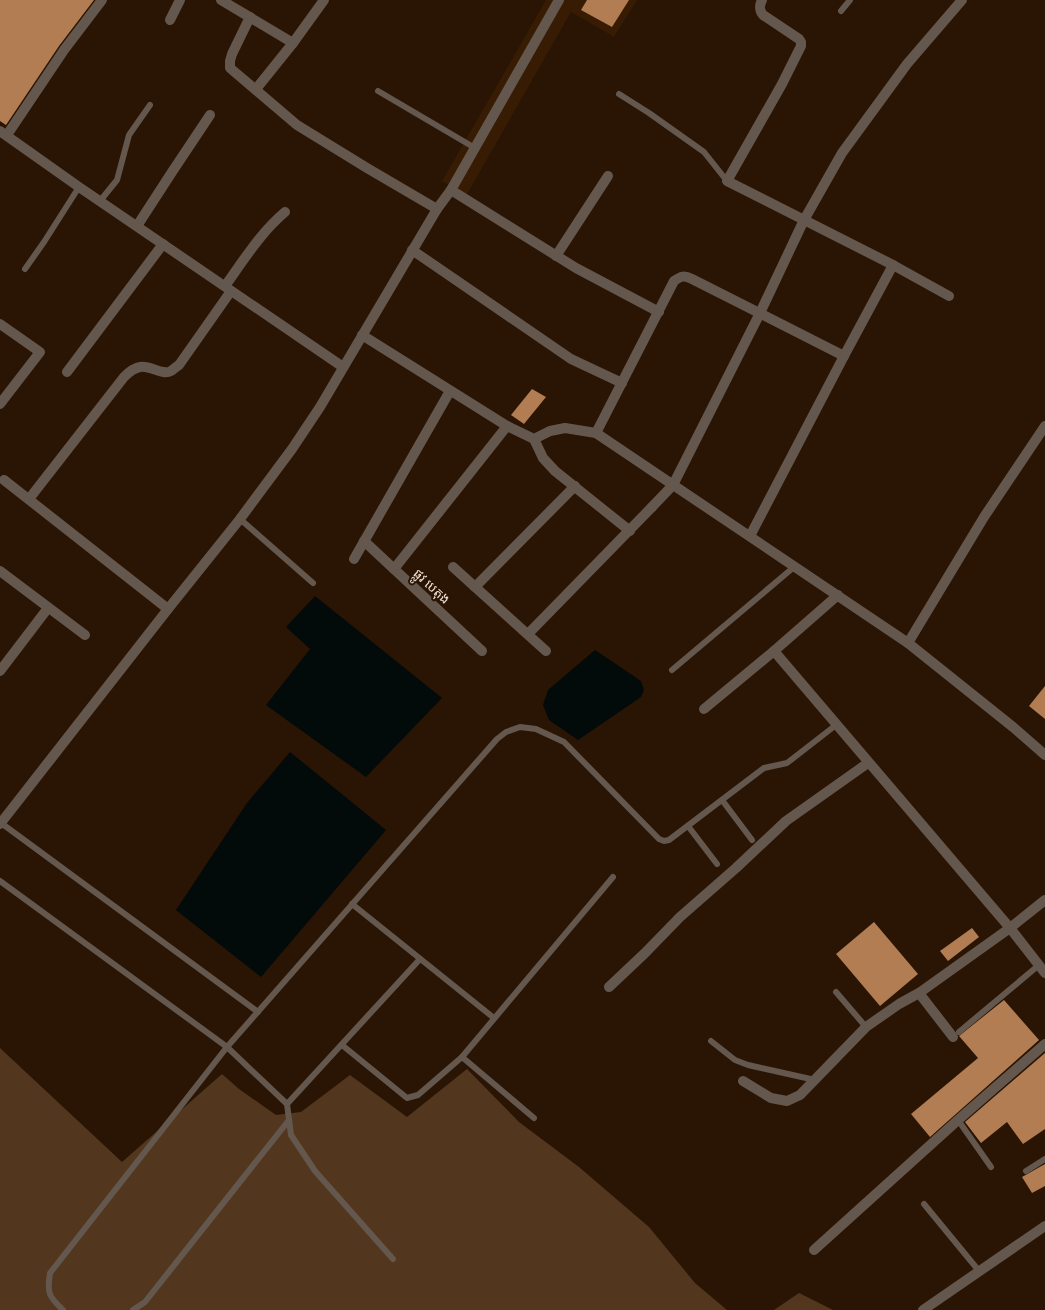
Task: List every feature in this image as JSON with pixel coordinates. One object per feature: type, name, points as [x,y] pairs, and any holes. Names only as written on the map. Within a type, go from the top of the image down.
[{"type":"street","points":[[102,0],[3,133],[79,187],[343,367]]},
{"type":"street","points":[[170,20],[180,0]]},
{"type":"street","points":[[222,0],[293,43]]},
{"type":"street","points":[[256,89],[293,43],[324,0]]},
{"type":"street","points":[[0,823],[240,519],[292,449],[320,407],[437,209],[452,190],[559,0]]},
{"type":"street","points":[[762,0],[760,10],[763,15],[799,39],[801,46],[782,84],[727,182],[894,265],[948,296]]},
{"type":"street","points":[[528,634],[630,531],[673,485],[760,313],[804,220],[842,153],[907,64],[962,0]]},
{"type":"street","points":[[250,17],[230,61],[230,68],[297,125],[437,209]]},
{"type":"street","points":[[137,226],[210,115]]},
{"type":"street","points":[[556,256],[608,176]]},
{"type":"street","points":[[452,190],[576,268],[659,312]]},
{"type":"street","points":[[29,499],[124,377],[133,369],[142,366],[154,368],[163,372],[171,372],[179,364],[264,233],[275,220],[285,212]]},
{"type":"street","points":[[67,372],[163,244]]},
{"type":"street","points":[[412,250],[571,359],[622,383]]},
{"type":"street","points":[[750,536],[844,356],[894,265]]},
{"type":"street","points":[[596,433],[674,281],[680,276],[686,276],[844,356]]},
{"type":"street","points":[[0,324],[40,352],[0,404]]},
{"type":"street","points":[[362,336],[507,426],[534,440],[543,458],[555,471],[630,531]]},
{"type":"street","points":[[354,559],[450,391]]},
{"type":"street","points":[[394,569],[507,426]]},
{"type":"street","points":[[908,643],[984,517],[1045,426]]},
{"type":"street","points":[[534,440],[550,431],[565,428],[596,433],[908,643],[1007,722],[1045,755]]},
{"type":"street","points":[[4,480],[168,609]]},
{"type":"street","points":[[475,587],[575,486]]},
{"type":"street","name":"ផ្លូវ បេតុង","points":[[364,542],[482,651]]},
{"type":"street","points":[[453,567],[546,651]]},
{"type":"street","points":[[0,572],[85,635]]},
{"type":"street","points":[[704,709],[838,595]]},
{"type":"street","points":[[0,671],[48,608]]},
{"type":"street","points":[[774,651],[1010,928],[1045,973]]},
{"type":"street","points":[[609,987],[680,917],[736,868],[786,821],[868,763]]},
{"type":"street","points":[[743,1081],[771,1098],[787,1101],[800,1095],[866,1027],[899,1004],[919,993],[1010,928],[1045,900]]},
{"type":"street","points":[[919,993],[956,1035]]},
{"type":"street","points":[[814,1250],[1045,1044]]},
{"type":"street","points":[[923,1310],[1045,1226]]},
{"type":"lane","points":[[841,11],[850,0]]},
{"type":"lane","points":[[378,91],[475,148]]},
{"type":"lane","points":[[619,94],[649,113],[704,152],[727,182]]},
{"type":"lane","points":[[100,201],[117,180],[129,135],[150,105]]},
{"type":"lane","points":[[25,269],[79,187]]},
{"type":"lane","points":[[240,519],[313,583]]},
{"type":"lane","points":[[672,670],[794,567]]},
{"type":"lane","points":[[63,1310],[54,1302],[48,1288],[50,1272],[227,1048],[497,739],[506,732],[520,727],[536,729],[564,742],[659,839],[668,840],[764,768],[787,763],[836,725]]},
{"type":"lane","points":[[722,800],[752,840]]},
{"type":"lane","points":[[0,823],[258,1012]]},
{"type":"lane","points":[[688,826],[717,864]]},
{"type":"lane","points":[[342,1044],[407,1098],[418,1095],[462,1057],[613,877]]},
{"type":"lane","points":[[0,881],[227,1048],[287,1104],[291,1135],[315,1171],[393,1259]]},
{"type":"lane","points":[[352,904],[494,1018]]},
{"type":"lane","points":[[287,1104],[420,959]]},
{"type":"lane","points":[[956,1035],[1039,965]]},
{"type":"lane","points":[[836,992],[866,1027]]},
{"type":"lane","points":[[711,1041],[735,1060],[748,1065],[815,1080]]},
{"type":"lane","points":[[462,1057],[534,1118]]},
{"type":"lane","points":[[134,1310],[145,1302],[289,1120]]},
{"type":"lane","points":[[958,1120],[991,1167]]},
{"type":"lane","points":[[1026,1171],[1045,1159]]},
{"type":"lane","points":[[924,1204],[979,1271]]},
{"type":"shaded area","points":[[546,0],[637,0],[614,37],[571,12],[466,196],[442,181]]},
{"type":"shaded area","points":[[315,596],[442,698],[366,777],[266,705],[310,649],[286,627]]},
{"type":"shaded area","points":[[595,650],[641,681],[644,690],[641,697],[578,740],[549,720],[543,705],[548,690]]},
{"type":"shaded area","points":[[290,752],[386,830],[261,977],[176,910],[247,803]]},
{"type":"shaded area","points":[[0,1048],[122,1162],[222,1074],[239,1089],[276,1115],[301,1112],[350,1075],[407,1117],[467,1069],[519,1122],[579,1167],[649,1227],[695,1283],[727,1310],[0,1310]]},
{"type":"shaded area","points":[[799,1293],[833,1310],[774,1310]]},
{"type":"building","points":[[0,0],[94,0],[59,46],[6,125],[0,121]]},
{"type":"building","points":[[587,0],[629,0],[612,27],[581,10]]},
{"type":"building","points":[[532,389],[546,397],[524,424],[511,415]]},
{"type":"building","points":[[1045,686],[1045,719],[1029,706]]},
{"type":"building","points":[[874,922],[918,974],[880,1006],[836,954]]},
{"type":"building","points":[[972,928],[979,937],[948,961],[940,951]]},
{"type":"building","points":[[1004,1000],[1039,1040],[930,1137],[911,1114],[978,1058],[959,1036]]},
{"type":"building","points":[[1045,1053],[1045,1129],[1023,1144],[1007,1122],[981,1143],[965,1122]]},
{"type":"building","points":[[1045,1164],[1045,1186],[1032,1193],[1022,1177]]}]
